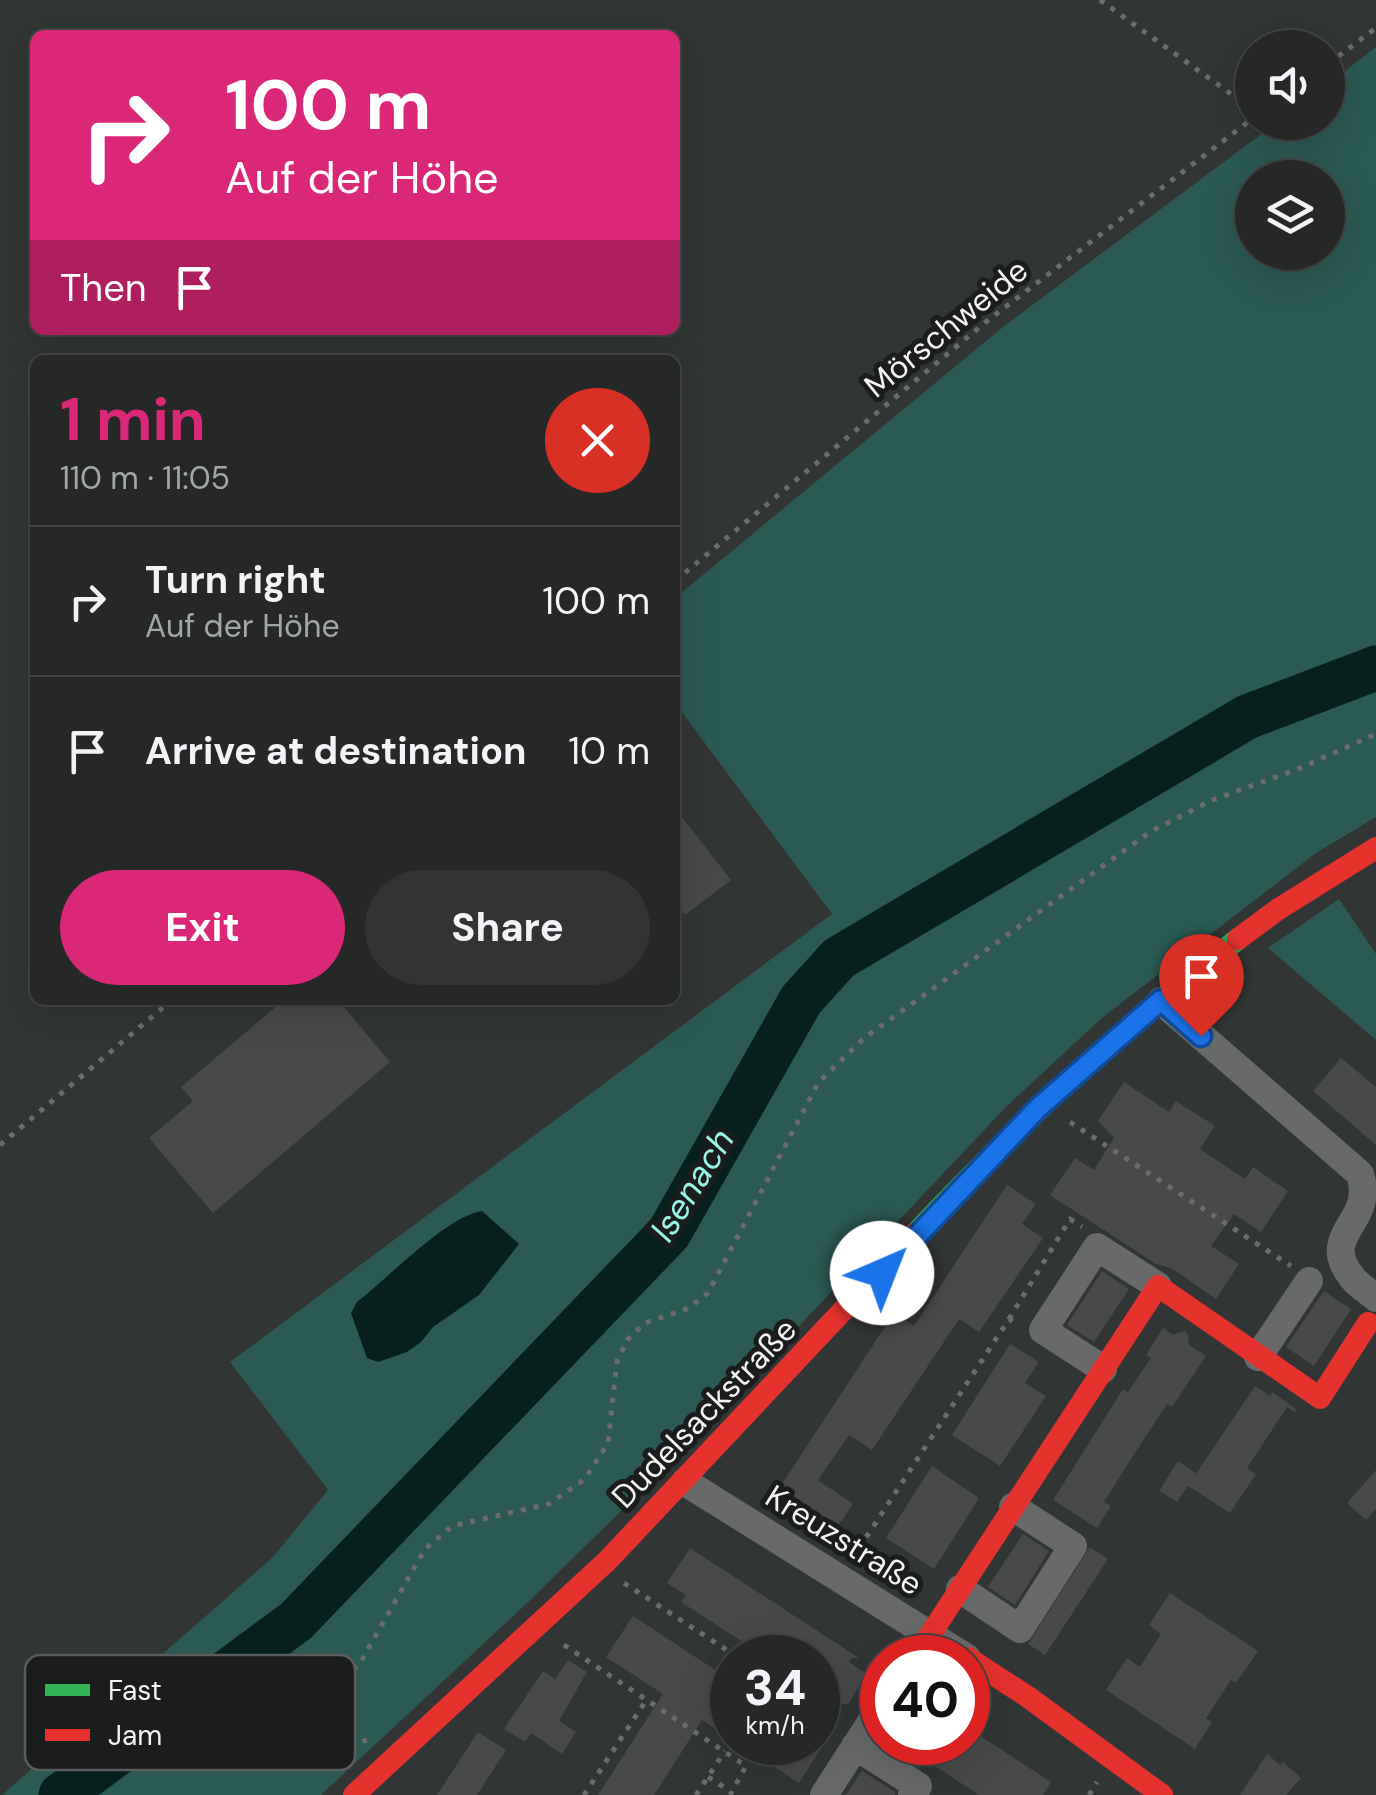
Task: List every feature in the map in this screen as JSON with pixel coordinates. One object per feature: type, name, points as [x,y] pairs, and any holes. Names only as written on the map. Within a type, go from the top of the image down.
[{"type":"street","name":"Dudelsackstraße","points":[[354,1795],[600,1567],[685,1482],[1043,1104],[1161,1000],[1273,913],[1376,848]]},
{"type":"street","points":[[1103,1370],[1043,1330],[1097,1247],[1320,1398],[1372,1310],[1350,1276],[1342,1255],[1346,1236],[1368,1208],[1369,1190],[1360,1174],[1161,1000]]},
{"type":"street","points":[[1258,1357],[1308,1281]]},
{"type":"street","points":[[929,1635],[1158,1286]]},
{"type":"street","name":"Kreuzstraße","points":[[685,1482],[840,1578],[909,1635]]},
{"type":"street","points":[[960,1590],[1020,1629],[1073,1546],[1013,1507]]},
{"type":"street","name":"Kreuzstraße","points":[[990,1672],[1162,1795]]},
{"type":"street","points":[[824,1795],[860,1740]]},
{"type":"street","points":[[856,1746],[918,1786],[912,1795]]},
{"type":"path","points":[[1100,0],[1235,97]]},
{"type":"path","points":[[1345,51],[1376,28]]},
{"type":"path","name":"Mörschweide","points":[[680,576],[987,321],[1235,132]]},
{"type":"path","points":[[355,1668],[425,1549],[452,1526],[549,1504],[585,1479],[608,1443],[617,1361],[628,1338],[646,1323],[690,1308],[708,1293],[818,1083],[863,1040],[1150,832],[1210,801],[1298,769],[1376,734]]},
{"type":"path","points":[[0,1145],[166,1005]]},
{"type":"path","points":[[1043,1104],[1296,1269],[1308,1281]]},
{"type":"path","points":[[840,1578],[1070,1219],[1094,1235],[1097,1247]]},
{"type":"path","points":[[1008,1320],[1031,1335],[1043,1330]]},
{"type":"path","points":[[600,1567],[710,1639]]},
{"type":"path","points":[[536,1627],[710,1742]]},
{"type":"path","points":[[584,1795],[647,1699]]},
{"type":"path","points":[[355,1743],[370,1739]]},
{"type":"path","points":[[696,1795],[715,1765]]},
{"type":"path","points":[[708,1777],[730,1793],[745,1765]]},
{"type":"shaded area","points":[[1376,47],[1376,817],[1316,853],[1103,1017],[1006,1107],[665,1468],[355,1763],[355,1655],[161,1655],[273,1557],[328,1490],[230,1362],[832,914],[680,710],[680,594],[1003,327],[1253,140],[1345,140],[1345,71]]},
{"type":"shaded area","points":[[1339,899],[1376,954],[1376,1040],[1268,948]]},
{"type":"shaded area","points":[[482,1211],[519,1244],[479,1295],[433,1327],[421,1342],[407,1352],[378,1362],[367,1358],[351,1313],[357,1302],[435,1236],[468,1215]]},
{"type":"shaded area","points":[[30,1770],[348,1770],[321,1795],[2,1795]]},
{"type":"building","points":[[680,814],[731,880],[685,915],[680,908]]},
{"type":"building","points":[[278,1005],[342,1005],[390,1062],[213,1213],[149,1138],[193,1101],[181,1087]]},
{"type":"building","points":[[1341,1058],[1376,1087],[1376,1145],[1313,1091]]},
{"type":"building","points":[[1124,1082],[1169,1112],[1176,1101],[1215,1126],[1200,1149],[1245,1179],[1253,1167],[1288,1191],[1261,1232],[1234,1214],[1211,1246],[1239,1264],[1216,1299],[1050,1195],[1075,1158],[1094,1170],[1114,1138],[1098,1121]]},
{"type":"building","points":[[1007,1185],[1036,1204],[1022,1224],[1043,1238],[979,1332],[959,1319],[872,1450],[849,1435],[818,1480],[853,1504],[838,1526],[780,1487],[894,1313],[914,1326]]},
{"type":"building","points":[[1102,1271],[1129,1289],[1094,1342],[1067,1325]]},
{"type":"building","points":[[1324,1291],[1351,1309],[1314,1366],[1286,1347]]},
{"type":"building","points":[[1163,1328],[1173,1335],[1184,1331],[1189,1345],[1206,1356],[1172,1407],[1167,1404],[1131,1459],[1104,1502],[1111,1506],[1097,1528],[1053,1500],[1123,1389],[1128,1392],[1151,1358],[1146,1355]]},
{"type":"building","points":[[1010,1344],[1039,1362],[1025,1383],[1046,1396],[1000,1466],[952,1435]]},
{"type":"building","points":[[1255,1386],[1270,1396],[1272,1392],[1296,1409],[1295,1412],[1287,1407],[1247,1468],[1256,1474],[1230,1513],[1188,1486],[1177,1502],[1159,1491],[1178,1461],[1196,1473],[1190,1483]]},
{"type":"building","points":[[932,1466],[979,1498],[934,1569],[886,1538]]},
{"type":"building","points":[[1376,1470],[1376,1509],[1366,1520],[1347,1503]]},
{"type":"building","points":[[1023,1534],[1049,1551],[1015,1605],[988,1587]]},
{"type":"building","points":[[1090,1547],[1108,1559],[1045,1655],[1028,1644]]},
{"type":"building","points":[[690,1548],[824,1635],[732,1635],[681,1602],[686,1595],[667,1583]]},
{"type":"building","points":[[1170,1593],[1258,1651],[1236,1683],[1231,1680],[1206,1718],[1212,1722],[1195,1749],[1106,1690],[1127,1658],[1140,1667],[1161,1634],[1149,1625]]},
{"type":"building","points":[[633,1616],[710,1667],[710,1725],[702,1720],[654,1795],[598,1795],[663,1694],[606,1657]]},
{"type":"building","points":[[840,1646],[859,1658],[849,1662],[860,1669],[860,1685],[848,1704],[840,1704]]},
{"type":"building","points":[[568,1660],[587,1672],[559,1721],[576,1732],[562,1754],[531,1733],[525,1742],[504,1729],[543,1671],[555,1679]]},
{"type":"building","points":[[478,1732],[506,1750],[477,1795],[437,1795]]},
{"type":"building","points":[[990,1742],[1051,1782],[1043,1795],[979,1795],[934,1765],[990,1765]]},
{"type":"building","points":[[1267,1754],[1301,1778],[1286,1795],[1240,1795]]},
{"type":"building","points":[[772,1765],[810,1765],[799,1783]]},
{"type":"building","points":[[862,1771],[895,1792],[895,1795],[846,1795]]},
{"type":"waterway","name":"Isenach","points":[[250,1655],[296,1621],[669,1233],[801,1000],[839,958],[1247,717],[1376,668]]},
{"type":"waterway","name":"Isenach","points":[[61,1795],[95,1770]]},
{"type":"traffic: fast","points":[[916,1233],[1071,1079],[1238,939]]},
{"type":"traffic: jam","points":[[1238,939],[1376,848]]},
{"type":"traffic: jam","points":[[354,1795],[608,1560],[916,1233]]},
{"type":"traffic: jam","points":[[930,1635],[1158,1286],[1320,1398],[1368,1323]]},
{"type":"traffic: jam","points":[[990,1672],[1162,1795]]},
{"type":"route","points":[[882,1273],[1038,1108],[1161,1000],[1201,1036]]}]
